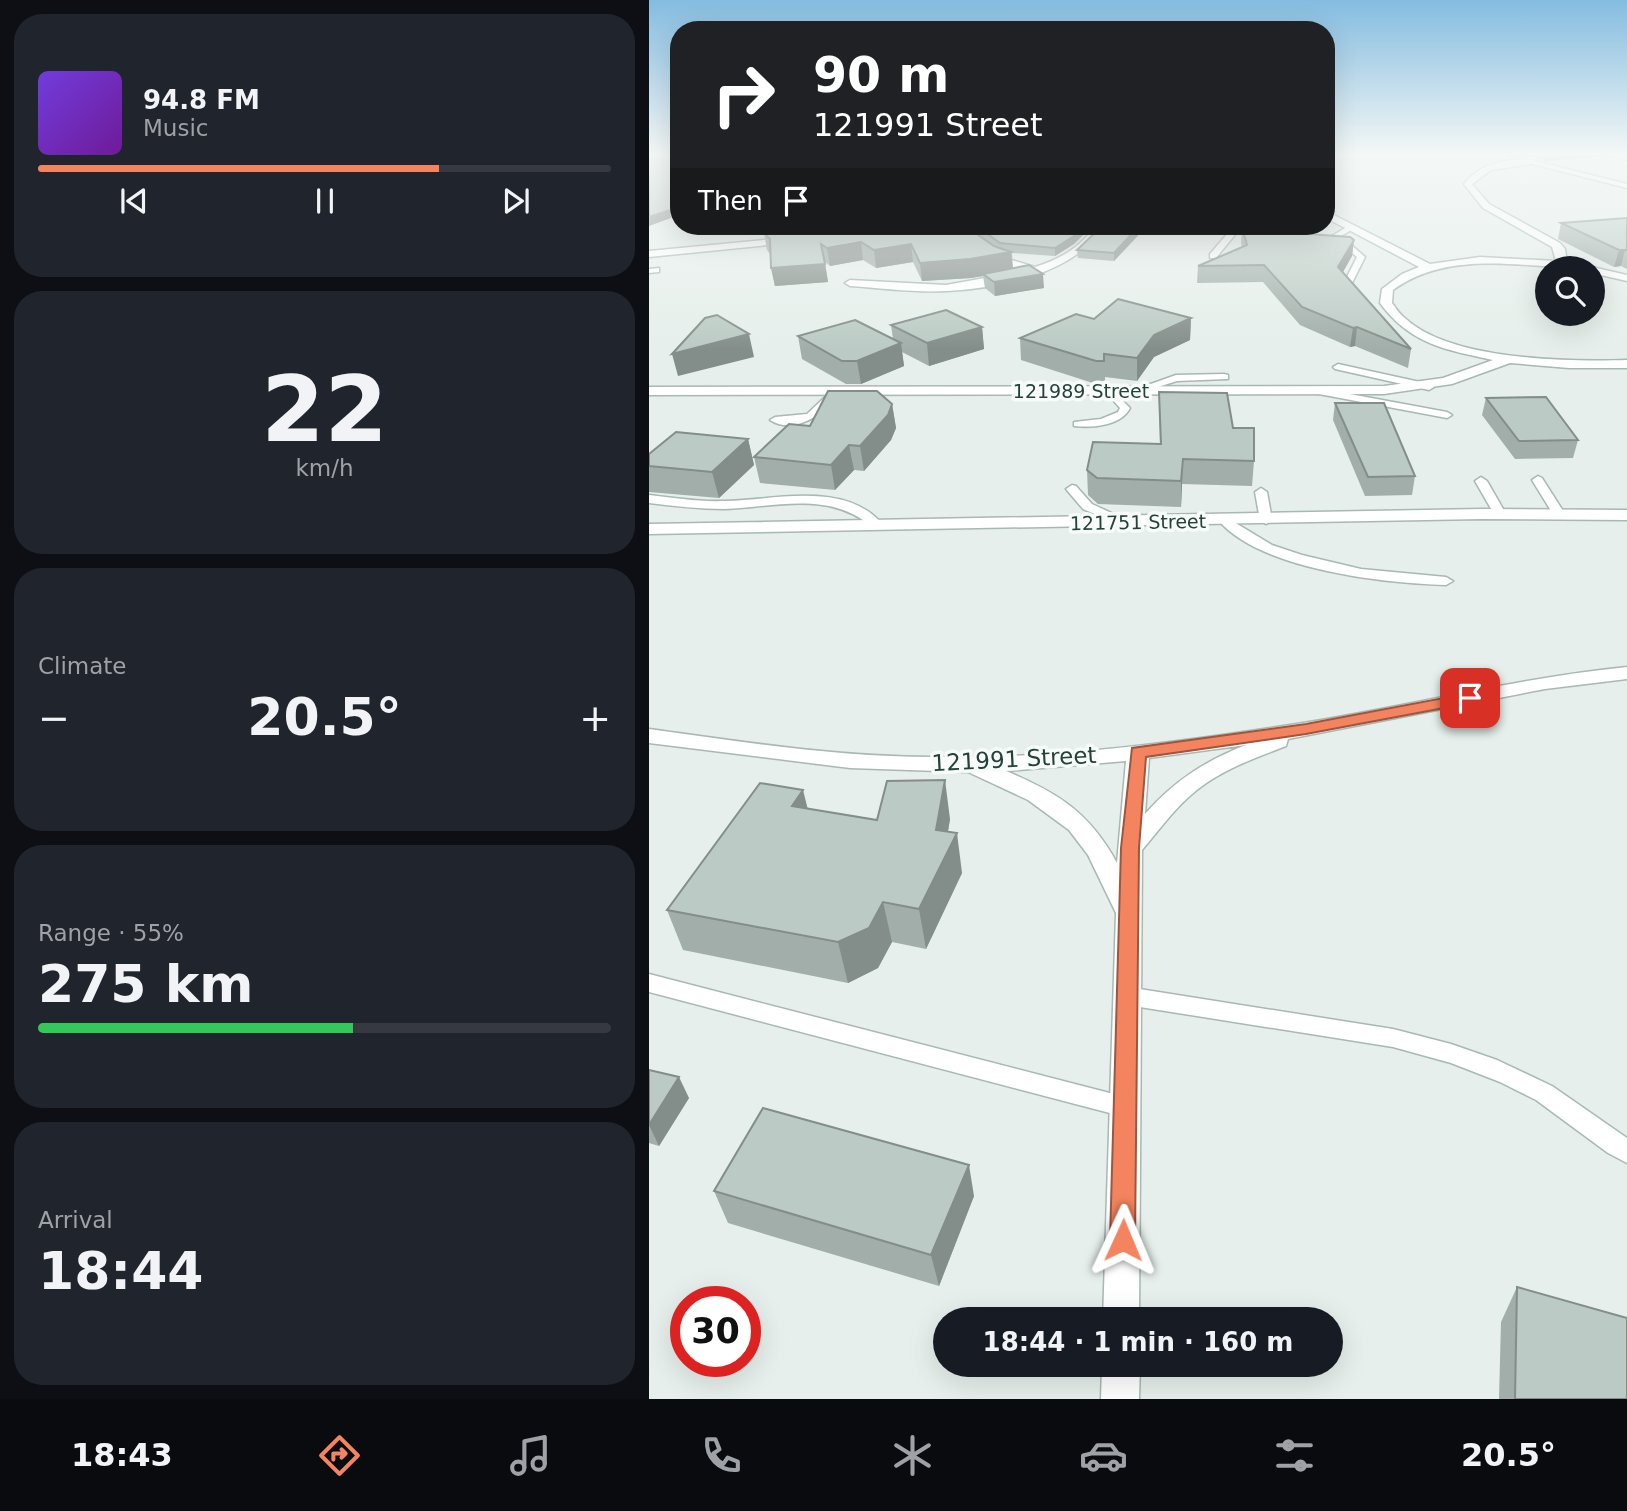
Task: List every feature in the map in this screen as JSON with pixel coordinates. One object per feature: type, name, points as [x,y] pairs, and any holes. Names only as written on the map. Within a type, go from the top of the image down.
[{"type":"street","points":[[1336,219],[1429,268]]},
{"type":"street","points":[[1510,219],[1557,246],[1560,256]]},
{"type":"street","points":[[850,284],[946,288],[1002,279],[1035,271],[1075,255],[1090,243],[1095,235]]},
{"type":"street","points":[[649,254],[811,237]]},
{"type":"street","points":[[978,243],[1001,260],[1035,271]]},
{"type":"street","points":[[1535,264],[1490,261],[1429,268],[1403,277],[1388,289],[1386,303],[1389,311],[1407,326],[1439,341],[1507,359],[1570,365],[1627,364]]},
{"type":"street","points":[[1605,273],[1627,278]]},
{"type":"street","name":"121989 Street","points":[[649,391],[1136,391],[1429,387],[1469,376],[1507,359]]},
{"type":"street","name":"121751 Street","points":[[649,528],[1266,520],[1500,514],[1627,515]]},
{"type":"street","name":"121991 Street","points":[[649,736],[792,756],[869,762],[971,765],[1138,752],[1306,729],[1552,682],[1627,673]]},
{"type":"street","points":[[1130,848],[1174,798],[1196,779],[1222,764],[1306,729]]},
{"type":"street","points":[[1121,1307],[1130,848],[1138,752]]},
{"type":"street","points":[[971,765],[1035,793],[1073,819],[1099,853],[1129,915]]},
{"type":"street","points":[[1120,1399],[1121,1377]]},
{"type":"lane","points":[[1348,283],[1361,257],[1336,236],[1350,227]]},
{"type":"lane","points":[[1213,256],[1230,235]]},
{"type":"lane","points":[[1338,367],[1429,387]]},
{"type":"lane","points":[[1136,391],[1176,378],[1224,377]]},
{"type":"lane","points":[[1312,390],[1447,415]]},
{"type":"lane","points":[[775,420],[801,419],[816,415],[828,391]]},
{"type":"lane","points":[[1078,424],[1103,422],[1122,414],[1123,404],[1110,391]]},
{"type":"lane","points":[[1538,480],[1559,514]]},
{"type":"lane","points":[[1481,481],[1500,514]]},
{"type":"lane","points":[[1071,489],[1078,501],[1087,507],[1125,522]]},
{"type":"lane","points":[[1261,492],[1266,520]]},
{"type":"lane","points":[[649,499],[710,505],[785,500],[836,503],[865,512],[878,526]]},
{"type":"lane","points":[[1224,520],[1247,540],[1295,556],[1385,578],[1446,581]]},
{"type":"lane","points":[[649,983],[1124,1107]]},
{"type":"lane","points":[[1127,996],[1393,1038],[1435,1048],[1489,1067],[1543,1092],[1627,1152]]},
{"type":"building","points":[[1627,219],[1627,250],[1619,250],[1561,223]]},
{"type":"building","points":[[766,235],[978,235],[994,246],[1011,252],[920,263],[911,244],[874,250],[861,242],[827,248],[821,244],[825,264],[771,268],[770,239]]},
{"type":"building","points":[[989,235],[1075,235],[1055,248],[1000,243]]},
{"type":"building","points":[[1093,235],[1131,235],[1114,253],[1077,250]]},
{"type":"building","points":[[1244,235],[1350,237],[1354,240],[1338,267],[1411,349],[1302,307],[1264,265],[1198,266],[1247,245]]},
{"type":"building","points":[[1029,265],[1043,274],[994,282],[983,274]]},
{"type":"building","points":[[1118,299],[1191,318],[1154,335],[1137,358],[1104,354],[1104,361],[1096,361],[1020,338],[1076,314],[1094,319]]},
{"type":"building","points":[[946,310],[982,327],[927,343],[891,325]]},
{"type":"building","points":[[717,315],[749,334],[672,354],[705,318]]},
{"type":"building","points":[[855,320],[901,343],[857,361],[842,361],[798,336]]},
{"type":"building","points":[[828,391],[877,391],[892,404],[888,415],[860,446],[849,445],[831,465],[754,457],[789,424],[810,426]]},
{"type":"building","points":[[1159,392],[1227,393],[1233,428],[1254,428],[1254,461],[1183,459],[1181,481],[1097,478],[1087,470],[1093,442],[1161,444]]},
{"type":"building","points":[[1546,397],[1578,440],[1519,441],[1486,398]]},
{"type":"building","points":[[1335,403],[1384,403],[1415,476],[1368,477]]},
{"type":"building","points":[[676,432],[748,439],[712,472],[649,466],[649,454]]},
{"type":"building","points":[[945,780],[936,830],[957,833],[919,909],[883,902],[869,928],[838,942],[667,910],[760,783],[803,790],[792,806],[877,820],[887,781]]},
{"type":"building","points":[[649,1070],[679,1077],[649,1125]]},
{"type":"building","points":[[763,1108],[969,1165],[931,1255],[714,1191]]},
{"type":"building","points":[[1517,1287],[1627,1318],[1627,1399],[1515,1399]]},
{"type":"route","points":[[1123,1240],[1130,848],[1138,752],[1306,729],[1470,698]]}]
